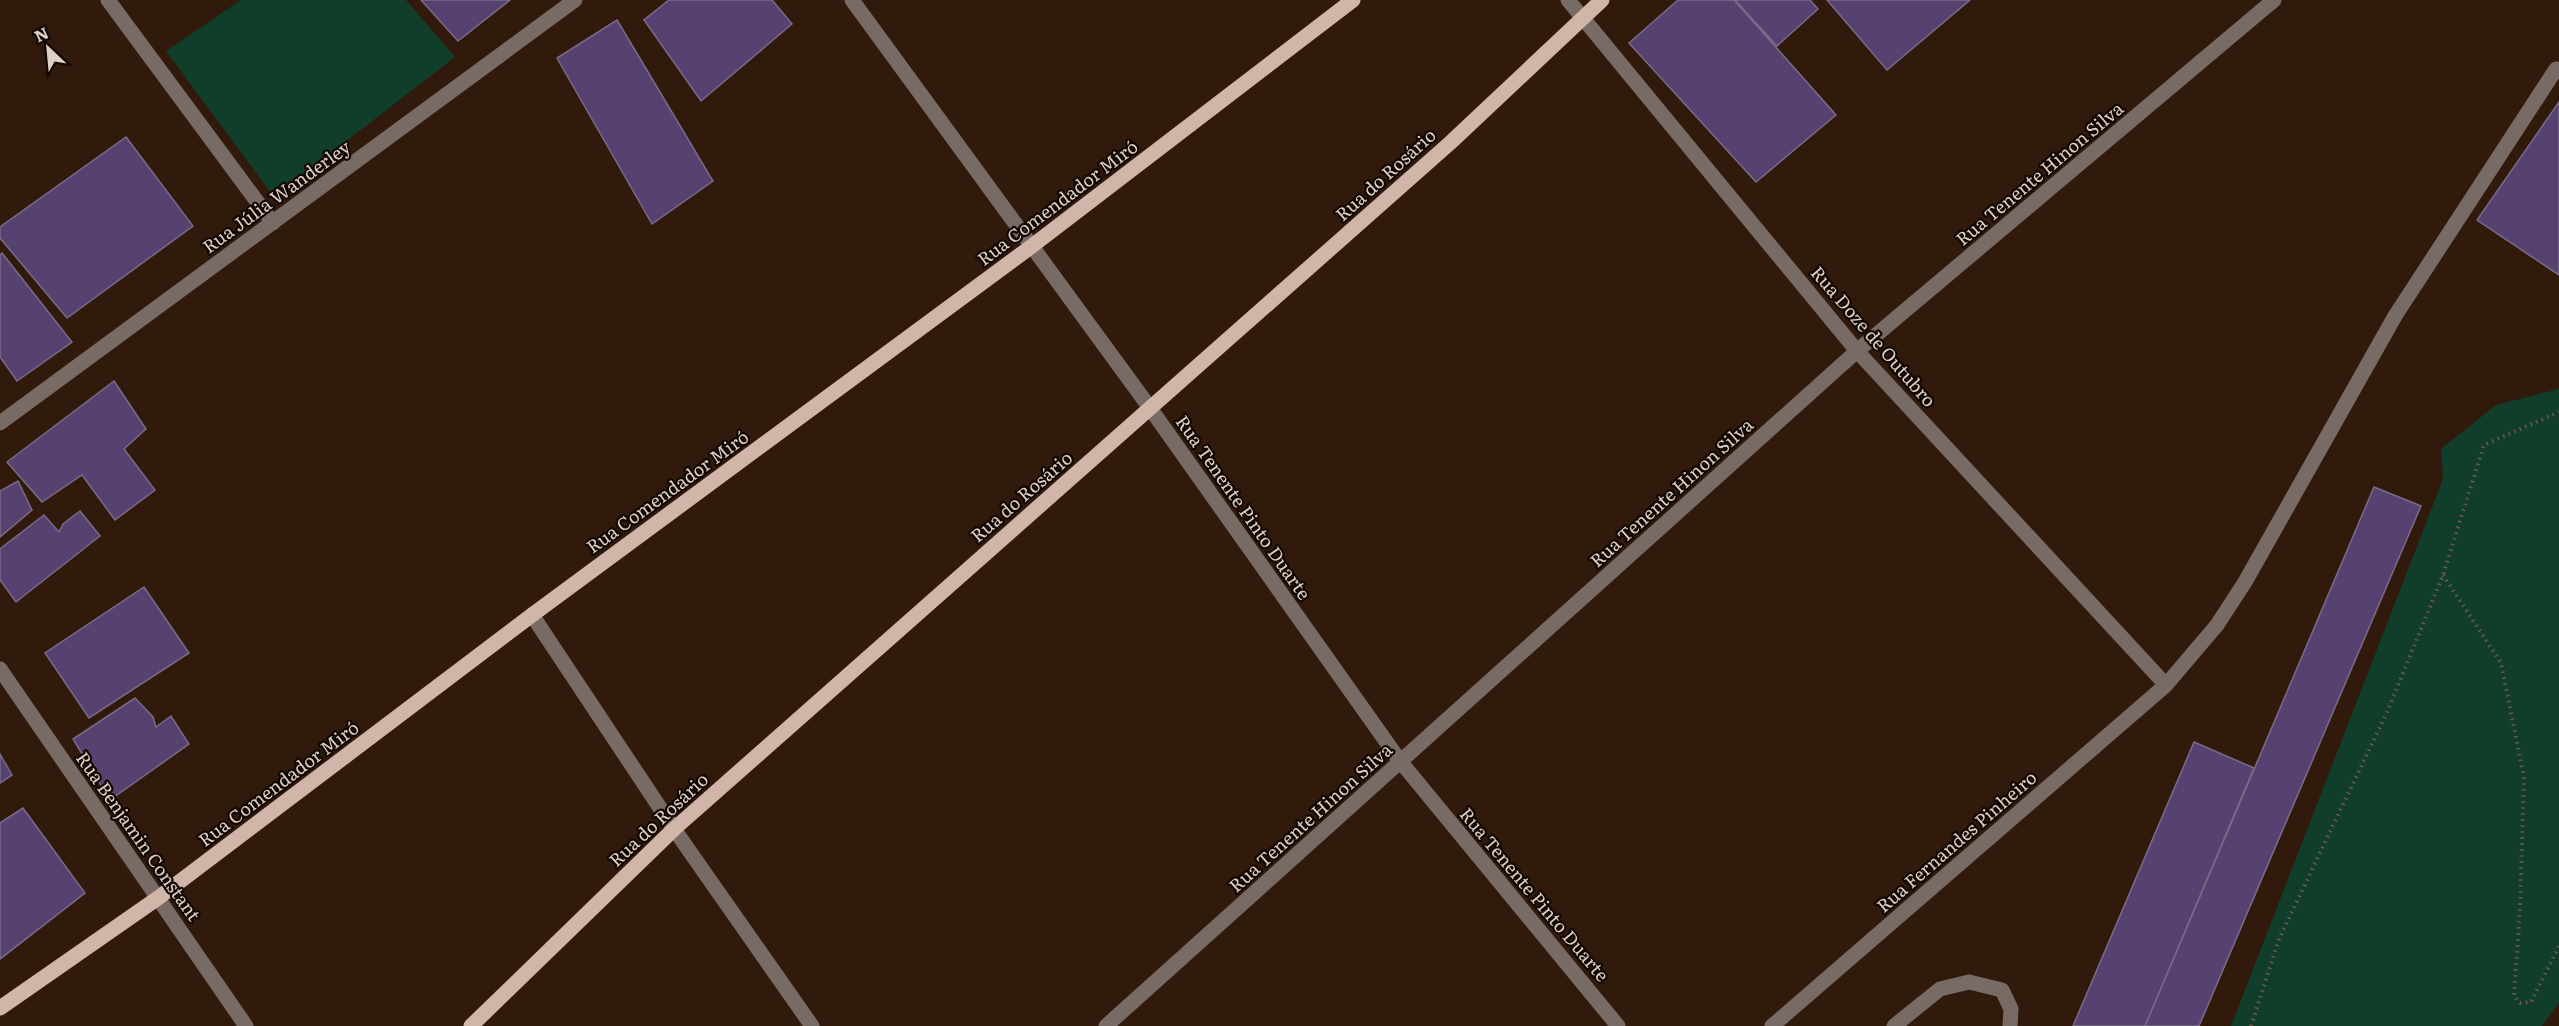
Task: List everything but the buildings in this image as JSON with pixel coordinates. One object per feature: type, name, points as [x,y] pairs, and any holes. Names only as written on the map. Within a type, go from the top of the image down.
[{"type":"main road","name":"Rua Comendador Miró","points":[[0,1008],[158,898],[532,615],[1032,246],[1353,0]]},
{"type":"main road","name":"Rua do Rosário","points":[[471,1026],[674,829],[1450,143],[1602,0]]},
{"type":"street","points":[[108,0],[273,223]]},
{"type":"street","name":"Rua Júlia Wanderley","points":[[0,423],[575,0]]},
{"type":"street","name":"Rua Tenente Pinto Duarte","points":[[852,0],[1150,408],[1400,761],[1618,1026]]},
{"type":"street","name":"Rua Doze de Outubro","points":[[1569,0],[1857,351],[2166,685]]},
{"type":"street","name":"Rua Tenente Hinon Silva","points":[[1106,1026],[1857,351],[2274,0]]},
{"type":"street","name":"Rua Fernandes Pinheiro","points":[[1772,1026],[2166,685],[2217,625],[2245,582],[2395,316],[2556,69]]},
{"type":"street","points":[[532,615],[674,829],[812,1026]]},
{"type":"street","name":"Rua Benjamin Constant","points":[[0,669],[246,1026]]},
{"type":"street","points":[[1894,1026],[1940,989],[1969,982],[2002,990],[2011,1009],[2010,1026]]},
{"type":"path","points":[[2251,1026],[2279,939],[2388,710],[2443,575],[2484,445],[2559,412]]},
{"type":"path","points":[[2443,575],[2501,663],[2524,777],[2520,909],[2514,996],[2520,1003],[2531,1002],[2559,946]]},
{"type":"green space","points":[[241,0],[406,0],[455,57],[274,197],[166,51]]},
{"type":"green space","points":[[2559,389],[2559,1003],[2542,1026],[2231,1026],[2443,479],[2441,449],[2496,405]]}]
